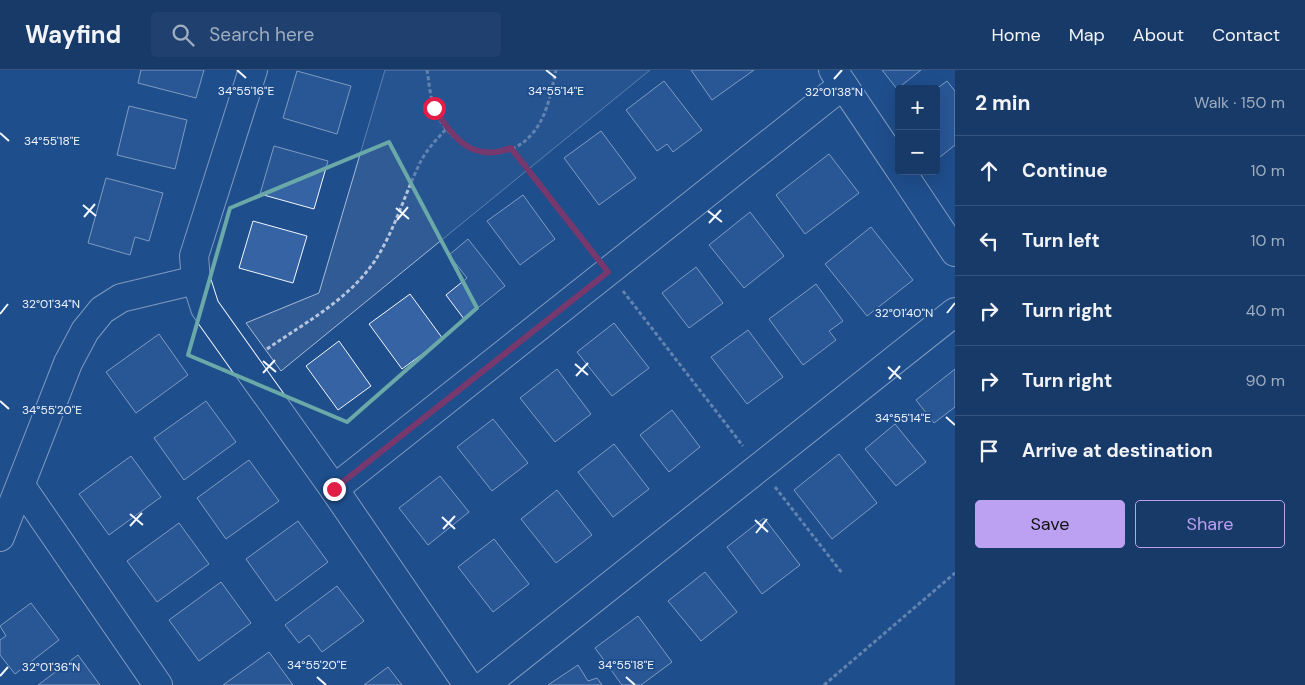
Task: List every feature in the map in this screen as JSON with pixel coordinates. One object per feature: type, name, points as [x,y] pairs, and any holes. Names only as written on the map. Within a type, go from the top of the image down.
[{"type":"street","points":[[253,70],[194,256],[196,280],[205,308],[334,489],[468,685]]},
{"type":"street","points":[[334,489],[608,272],[838,78],[895,163]]},
{"type":"street","points":[[903,175],[955,252]]},
{"type":"street","points":[[0,537],[68,363],[85,331],[102,310],[121,298],[196,280]]},
{"type":"street","points":[[485,685],[955,312]]},
{"type":"street","points":[[21,486],[158,685]]},
{"type":"path","points":[[427,70],[434,108],[447,128],[464,145],[482,153],[501,152],[511,148],[532,134],[544,114],[556,70]]},
{"type":"path","points":[[245,364],[335,303],[357,283],[376,260],[388,238],[419,164],[447,128]]},
{"type":"path","points":[[511,148],[842,573]]},
{"type":"path","points":[[824,685],[955,573]]},
{"type":"highlighted area","points":[[389,142],[477,308],[347,422],[188,355],[230,208]]},
{"type":"shaded area","points":[[385,70],[650,70],[281,371],[246,323],[319,293]]},
{"type":"building","points":[[141,70],[204,70],[196,98],[138,83]]},
{"type":"building","points":[[691,70],[754,70],[712,100]]},
{"type":"building","points":[[882,70],[921,70],[902,85],[895,86]]},
{"type":"building","points":[[297,71],[351,86],[337,134],[283,118]]},
{"type":"building","points":[[664,81],[702,130],[673,152],[667,144],[657,151],[626,110]]},
{"type":"building","points":[[947,81],[955,91],[955,145],[940,157],[940,130],[940,86]]},
{"type":"building","points":[[129,106],[187,120],[175,169],[117,155]]},
{"type":"building","points":[[601,131],[636,178],[599,205],[564,158]]},
{"type":"building","points":[[274,146],[328,161],[314,209],[260,194]]},
{"type":"building","points":[[829,154],[859,193],[805,234],[776,195]]},
{"type":"building","points":[[106,178],[163,193],[149,241],[135,237],[130,255],[88,243]]},
{"type":"building","points":[[523,195],[555,239],[520,265],[487,221]]},
{"type":"building","points":[[750,212],[784,256],[744,288],[709,245]]},
{"type":"building","points":[[253,221],[307,236],[293,283],[239,268]]},
{"type":"building","points":[[871,227],[913,280],[867,316],[825,264]]},
{"type":"building","points":[[468,239],[505,286],[464,319],[446,295],[467,278],[449,255]]},
{"type":"building","points":[[696,267],[723,303],[689,328],[662,293]]},
{"type":"building","points":[[816,284],[843,321],[829,331],[836,340],[803,365],[769,319]]},
{"type":"building","points":[[410,294],[443,339],[402,369],[369,324]]},
{"type":"building","points":[[614,323],[649,368],[612,396],[577,352]]},
{"type":"building","points":[[748,330],[783,377],[747,404],[711,357]]},
{"type":"building","points":[[159,334],[188,375],[136,413],[106,372]]},
{"type":"building","points":[[339,341],[371,386],[338,410],[306,366]]},
{"type":"building","points":[[557,369],[591,414],[555,442],[520,398]]},
{"type":"building","points":[[955,369],[955,407],[934,423],[916,400]]},
{"type":"building","points":[[206,401],[236,442],[184,480],[154,438]]},
{"type":"building","points":[[672,410],[700,447],[669,472],[640,435]]},
{"type":"building","points":[[493,419],[528,463],[492,491],[457,447]]},
{"type":"building","points":[[895,424],[926,462],[896,486],[865,449]]},
{"type":"building","points":[[614,444],[649,489],[613,517],[578,472]]},
{"type":"building","points":[[839,454],[877,503],[832,539],[794,490]]},
{"type":"building","points":[[131,456],[161,497],[109,535],[79,494]]},
{"type":"building","points":[[249,460],[279,501],[226,539],[197,498]]},
{"type":"building","points":[[440,476],[469,512],[428,545],[399,508]]},
{"type":"building","points":[[557,490],[592,535],[556,563],[521,519]]},
{"type":"building","points":[[764,518],[800,565],[762,594],[727,547]]},
{"type":"building","points":[[298,521],[328,562],[276,601],[246,559]]},
{"type":"building","points":[[179,523],[209,564],[157,602],[127,561]]},
{"type":"building","points":[[494,539],[529,584],[493,612],[458,567]]},
{"type":"building","points":[[705,572],[737,612],[701,641],[668,601]]},
{"type":"building","points":[[221,582],[251,623],[199,661],[169,620]]},
{"type":"building","points":[[337,586],[364,621],[322,652],[309,635],[299,643],[285,625]]},
{"type":"building","points":[[31,603],[59,640],[15,674],[0,655],[0,640],[6,636],[0,626]]},
{"type":"building","points":[[638,616],[672,662],[641,685],[622,685],[595,648]]},
{"type":"building","points":[[269,652],[293,685],[223,685]]},
{"type":"building","points":[[78,655],[100,685],[38,685]]},
{"type":"building","points":[[578,665],[588,681],[597,678],[602,685],[548,685]]},
{"type":"building","points":[[388,667],[402,685],[364,685]]},
{"type":"route","points":[[334,489],[608,272],[511,148],[501,152],[482,153],[464,145],[447,128],[434,108]]}]
